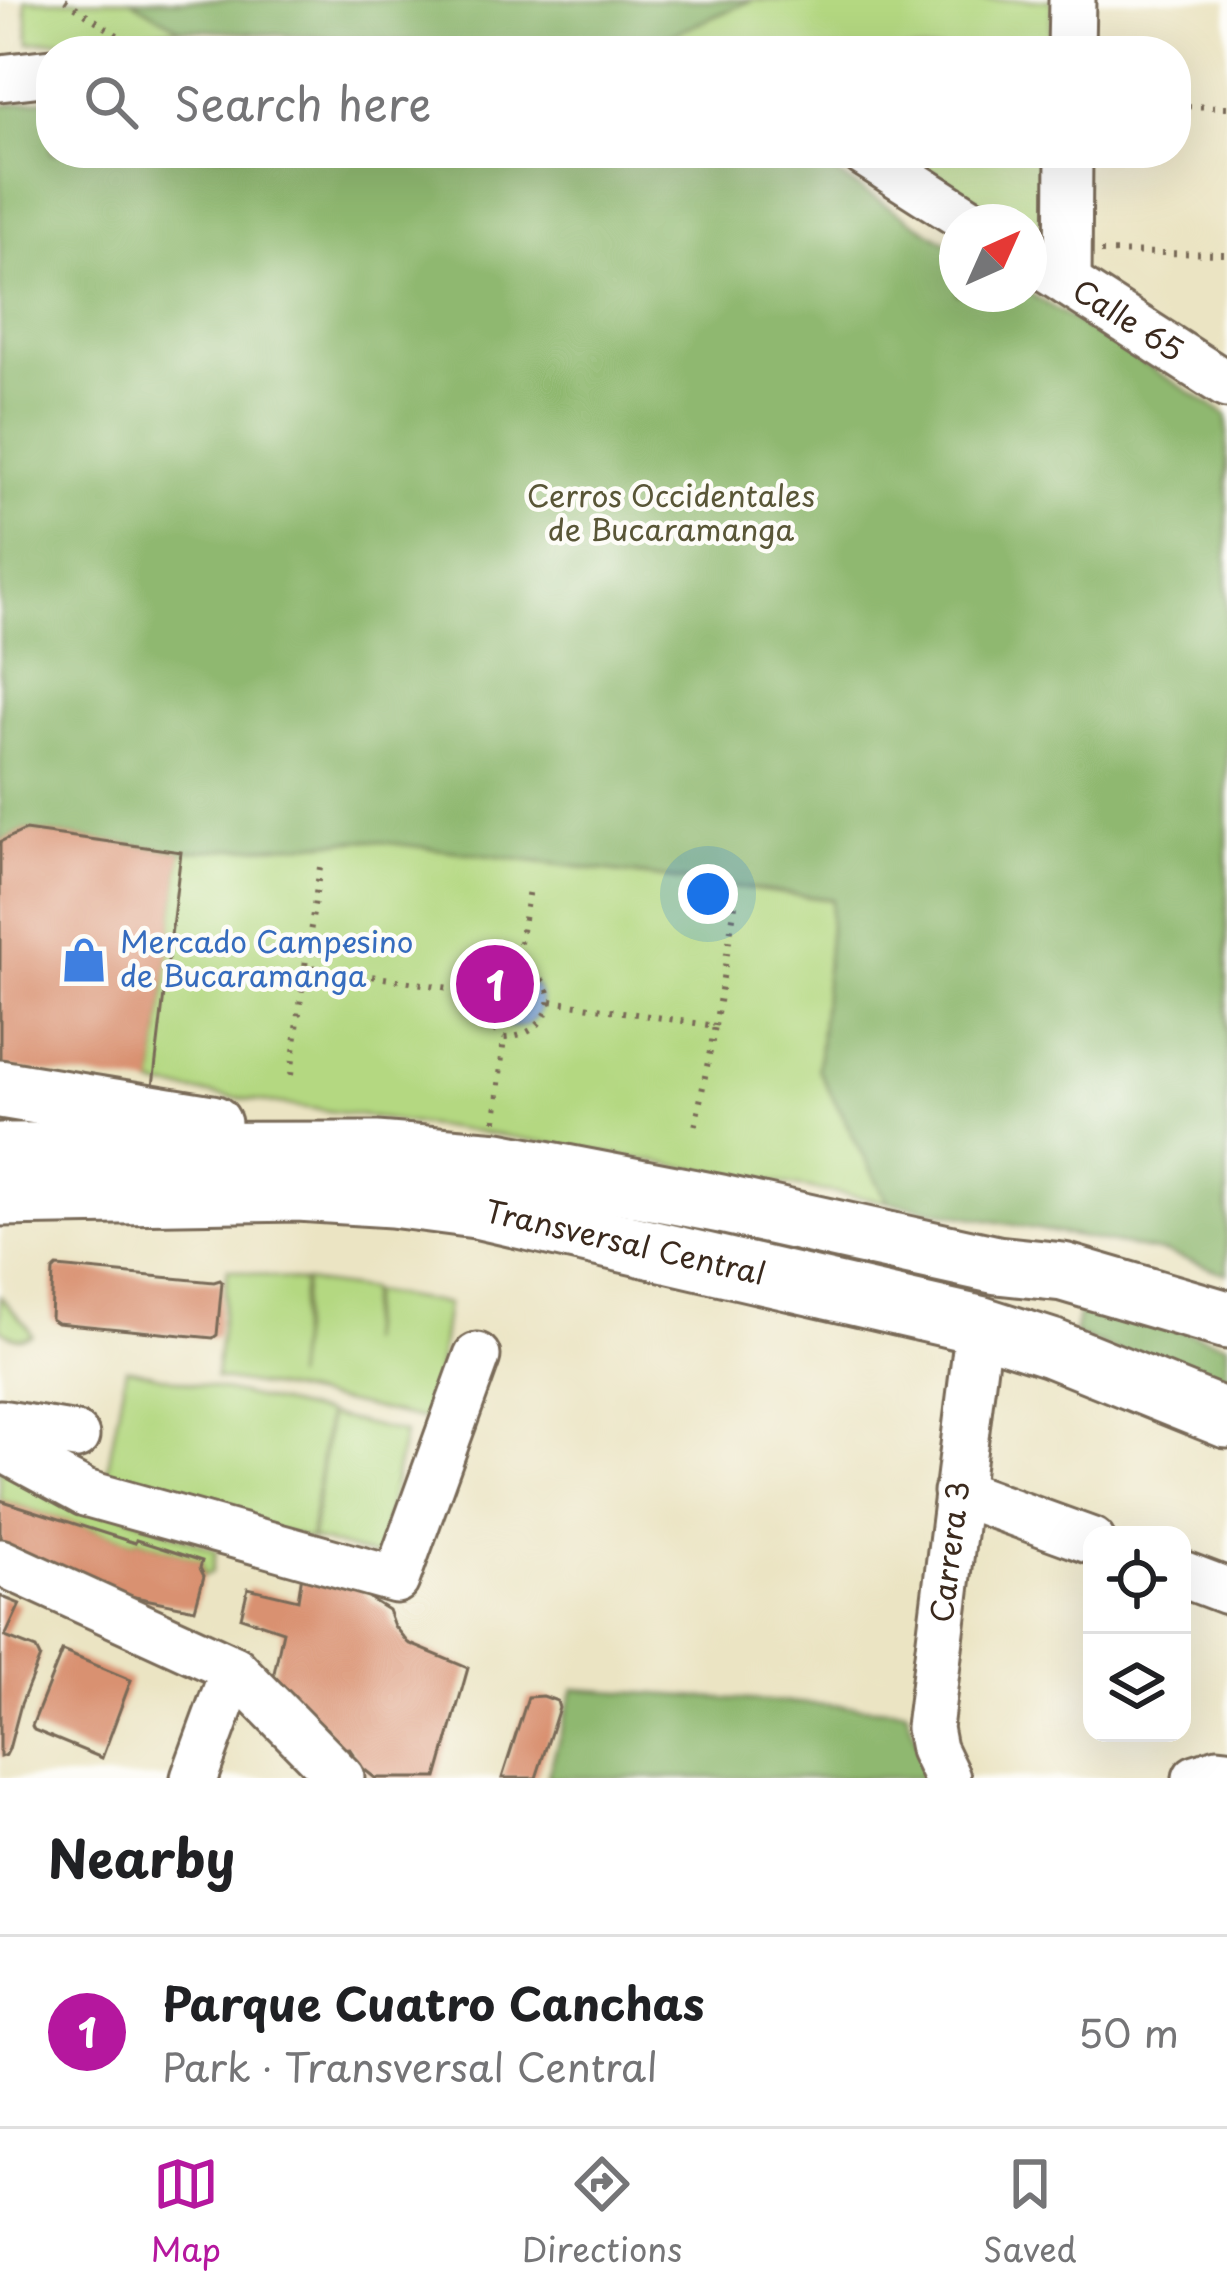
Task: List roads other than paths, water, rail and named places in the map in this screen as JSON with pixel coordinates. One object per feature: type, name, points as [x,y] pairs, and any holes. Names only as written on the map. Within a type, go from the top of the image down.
[{"type":"main road","points":[[0,1089],[376,1150]]},
{"type":"main road","name":"Transversal Central","points":[[0,1153],[376,1150],[491,1160],[997,1265],[1063,1272],[1227,1320]]},
{"type":"main road","name":"Transversal Central","points":[[0,1197],[298,1192],[441,1204],[561,1227],[979,1325],[1051,1348],[1227,1419]]},
{"type":"street","points":[[1071,36],[1072,0]]},
{"type":"street","points":[[0,78],[36,74]]},
{"type":"street","points":[[887,168],[944,204]]},
{"type":"street","points":[[1055,264],[1068,168]]},
{"type":"street","name":"Calle 65","points":[[1055,264],[1227,385]]},
{"type":"street","name":"Carrera 3","points":[[947,1778],[929,1728],[979,1325]]},
{"type":"street","points":[[0,1447],[86,1492],[396,1580],[477,1356]]},
{"type":"street","points":[[0,1423],[76,1436]]},
{"type":"street","points":[[957,1492],[1083,1538]]},
{"type":"street","points":[[0,1562],[235,1669],[340,1778]]},
{"type":"street","points":[[1191,1577],[1227,1591]]},
{"type":"street","points":[[194,1778],[235,1669]]},
{"type":"street","points":[[1196,1778],[1227,1772]]},
{"type":"water","points":[[515,977],[533,984],[540,1002],[533,1020],[515,1027],[497,1020],[490,1002],[497,984]]},
{"type":"place","name":"Mercado Campesino de Bucaramanga","points":[[84,960]]},
{"type":"place","name":"Parque Cuatro Canchas","points":[[495,984]]},
{"type":"park label","name":"Cerros Occidentales de Bucaramanga","points":[[671,514]]}]
